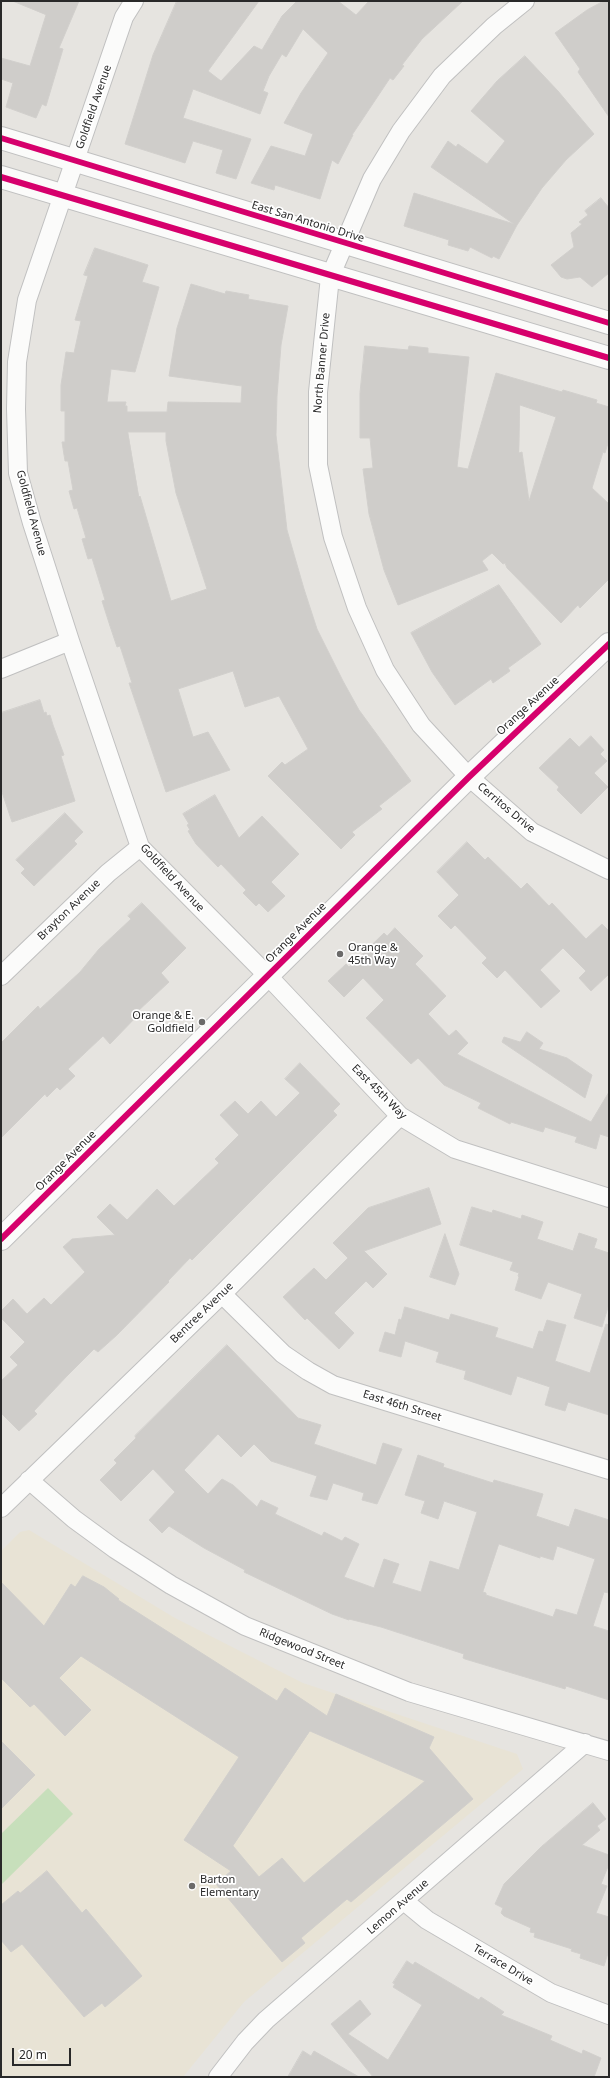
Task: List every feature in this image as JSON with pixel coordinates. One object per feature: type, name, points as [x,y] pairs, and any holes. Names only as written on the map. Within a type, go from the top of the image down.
[{"type":"main road","name":"East San Antonio Drive","points":[[1,138],[344,244],[609,323]]},
{"type":"main road","points":[[1,178],[330,277],[609,358]]},
{"type":"main road","name":"Orange Avenue","points":[[1,1239],[468,777],[609,644]]},
{"type":"street","name":"Goldfield Avenue","points":[[134,1],[124,17],[27,300],[8,411],[18,473],[70,641],[140,847],[268,976]]},
{"type":"street","name":"North Banner Drive","points":[[468,777],[421,725],[384,670],[357,608],[333,537],[318,458],[318,392],[330,277],[372,179],[401,131],[442,76],[494,26],[525,1]]},
{"type":"street","points":[[1,669],[70,641]]},
{"type":"street","name":"Cerritos Drive","points":[[468,777],[532,832],[609,870]]},
{"type":"street","name":"Brayton Avenue","points":[[1,976],[108,873],[140,847]]},
{"type":"street","name":"East 45th Way","points":[[268,976],[400,1116],[455,1149],[609,1198]]},
{"type":"street","name":"Bentree Avenue","points":[[1,1508],[222,1294],[400,1116]]},
{"type":"street","name":"East 46th Street","points":[[222,1294],[283,1354],[308,1371],[333,1385],[609,1470]]},
{"type":"street","name":"Ridgewood Street","points":[[29,1480],[74,1519],[115,1549],[171,1585],[245,1626],[409,1692],[609,1751]]},
{"type":"street","name":"Lemon Avenue","points":[[218,2077],[245,2042],[266,2020],[585,1743]]},
{"type":"street","name":"Terrace Drive","points":[[404,1901],[427,1920],[552,1993],[609,2015]]},
{"type":"shaded area","name":"Barton Elementary","points":[[29,1530],[175,1618],[303,1683],[517,1754],[523,1769],[244,2002],[183,2077],[1,2077],[1,1551],[20,1532]]},
{"type":"green space","points":[[48,1788],[73,1814],[1,1885],[1,1834]]},
{"type":"building","points":[[13,1],[79,1],[59,48],[63,49],[46,106],[42,104],[36,118],[6,107],[13,83],[1,79],[1,58],[30,66],[46,15]]},
{"type":"building","points":[[177,1],[259,1],[208,71],[221,81],[254,46],[262,50],[282,16],[297,1],[338,1],[356,15],[369,1],[463,1],[422,39],[402,65],[404,66],[393,80],[390,78],[352,135],[338,164],[332,160],[320,199],[275,185],[274,190],[251,183],[271,146],[305,156],[313,134],[284,123],[301,93],[328,53],[303,29],[286,57],[282,54],[269,76],[263,91],[268,93],[260,114],[193,89],[183,118],[251,139],[236,179],[216,173],[223,150],[193,141],[185,163],[125,144],[153,55]]},
{"type":"building","points":[[604,1],[609,1],[609,117],[578,72],[580,69],[555,33],[587,10]]},
{"type":"building","points":[[525,56],[558,91],[594,134],[566,160],[542,188],[517,225],[499,259],[493,256],[492,258],[470,247],[468,251],[448,245],[449,240],[404,226],[414,193],[514,224],[431,167],[448,141],[456,147],[458,144],[487,164],[505,141],[471,111],[497,81]]},
{"type":"building","points":[[601,198],[609,208],[609,273],[592,287],[580,277],[567,279],[561,277],[551,265],[574,247],[571,233],[582,224],[579,222],[588,215],[585,211]]},
{"type":"building","points":[[95,248],[148,265],[142,282],[159,287],[135,372],[111,369],[107,402],[126,402],[125,406],[127,406],[127,412],[167,412],[168,402],[241,403],[242,386],[169,376],[177,328],[191,284],[225,294],[226,291],[249,295],[248,299],[288,306],[281,345],[276,435],[287,530],[317,629],[359,710],[411,781],[379,806],[382,809],[352,832],[355,835],[341,849],[268,776],[282,762],[285,765],[308,749],[279,696],[245,707],[233,671],[178,689],[193,737],[208,732],[230,770],[166,792],[129,683],[132,683],[120,646],[117,647],[102,601],[105,600],[92,558],[88,559],[82,539],[86,538],[77,508],[74,509],[69,491],[73,490],[68,461],[65,461],[62,442],[65,442],[65,411],[61,411],[61,385],[66,352],[74,353],[81,321],[75,320],[88,276],[84,275]],"holes":[[[128,432],[166,432],[166,441],[176,493],[207,589],[171,601],[140,496],[139,497]]]},
{"type":"building","points":[[365,346],[408,350],[409,346],[428,348],[428,353],[469,357],[457,467],[468,469],[496,373],[562,392],[563,390],[597,400],[596,403],[609,407],[609,440],[605,453],[603,452],[592,488],[609,504],[609,579],[580,608],[578,605],[561,623],[507,568],[505,563],[503,564],[492,553],[482,561],[488,570],[398,605],[384,570],[369,514],[363,469],[373,468],[370,438],[360,438],[360,393]],"holes":[[[520,405],[556,417],[529,501],[522,452],[519,453]]]},
{"type":"building","points":[[499,585],[541,644],[508,668],[510,671],[493,683],[491,679],[455,705],[432,672],[411,633]]},
{"type":"building","points":[[40,700],[44,713],[46,712],[47,716],[50,715],[64,755],[61,756],[75,801],[12,822],[1,789],[1,713]]},
{"type":"building","points":[[591,736],[604,750],[600,754],[607,761],[594,773],[608,787],[581,814],[557,790],[559,787],[539,768],[570,738],[579,747]]},
{"type":"building","points":[[215,795],[239,838],[262,816],[299,854],[271,882],[285,896],[268,912],[259,903],[256,906],[243,893],[246,890],[221,864],[218,867],[196,844],[188,831],[190,830],[187,825],[189,824],[183,814]]},
{"type":"building","points":[[65,813],[83,832],[74,841],[77,844],[34,886],[21,873],[25,869],[16,860]]},
{"type":"building","points":[[467,842],[485,860],[488,857],[521,889],[527,883],[549,906],[552,903],[586,939],[602,924],[609,931],[609,974],[591,991],[579,978],[586,971],[563,948],[540,970],[560,991],[541,1008],[505,970],[497,978],[482,963],[487,958],[455,925],[451,929],[438,916],[459,895],[437,872]]},
{"type":"building","points":[[142,903],[186,948],[161,973],[169,982],[137,1012],[139,1014],[110,1044],[103,1036],[68,1069],[75,1076],[60,1090],[57,1087],[47,1097],[45,1094],[1,1138],[1,1043],[38,1006],[40,1009],[80,972],[99,949],[131,919],[128,916]]},
{"type":"building","points":[[395,928],[423,956],[415,964],[446,996],[428,1014],[449,1036],[456,1030],[468,1043],[457,1054],[591,1122],[609,1092],[609,1137],[600,1134],[596,1149],[575,1142],[577,1137],[545,1127],[543,1132],[511,1122],[510,1124],[478,1108],[481,1103],[444,1085],[418,1058],[411,1064],[366,1018],[384,1000],[363,978],[344,997],[328,981],[346,964],[349,967],[384,933],[387,936]]},
{"type":"building","points":[[527,1032],[543,1043],[539,1049],[567,1058],[592,1075],[585,1098],[502,1042],[504,1037],[520,1042]]},
{"type":"building","points":[[300,1063],[340,1104],[333,1111],[337,1115],[192,1260],[190,1258],[168,1281],[169,1282],[117,1335],[98,1352],[94,1349],[34,1411],[37,1414],[19,1431],[1,1413],[1,1381],[18,1365],[10,1357],[25,1342],[1,1318],[1,1311],[13,1299],[27,1314],[44,1298],[51,1305],[85,1272],[63,1247],[72,1239],[115,1235],[97,1217],[110,1204],[127,1220],[157,1189],[174,1206],[219,1163],[215,1159],[239,1135],[220,1115],[235,1101],[248,1114],[261,1101],[276,1117],[300,1093],[285,1079]]},
{"type":"building","points":[[429,1188],[441,1224],[364,1251],[387,1274],[373,1288],[366,1281],[334,1313],[354,1333],[339,1349],[307,1318],[305,1320],[283,1297],[314,1268],[326,1280],[348,1258],[333,1243],[368,1208]]},
{"type":"building","points":[[472,1207],[492,1213],[493,1210],[521,1219],[522,1215],[543,1222],[537,1239],[573,1251],[579,1233],[597,1239],[594,1248],[609,1253],[609,1304],[602,1327],[574,1318],[582,1294],[548,1282],[541,1299],[515,1290],[519,1273],[510,1270],[513,1262],[460,1245]]},
{"type":"building","points":[[445,1234],[459,1274],[455,1285],[430,1277]]},
{"type":"building","points":[[405,1307],[449,1320],[451,1314],[498,1328],[495,1337],[533,1349],[539,1331],[543,1332],[547,1320],[566,1325],[555,1361],[590,1373],[606,1324],[609,1325],[609,1415],[568,1402],[565,1411],[545,1405],[550,1387],[517,1376],[511,1395],[464,1379],[466,1371],[436,1362],[439,1352],[405,1341],[401,1357],[379,1351],[385,1332],[395,1335],[399,1319],[401,1320]]},
{"type":"building","points":[[227,1345],[298,1418],[321,1425],[314,1444],[376,1465],[383,1443],[402,1449],[377,1504],[362,1500],[364,1493],[333,1483],[327,1500],[310,1496],[317,1476],[271,1461],[254,1444],[241,1457],[218,1434],[184,1470],[208,1494],[222,1479],[233,1485],[257,1507],[261,1500],[278,1508],[275,1514],[322,1536],[324,1532],[342,1541],[345,1537],[359,1544],[344,1577],[374,1588],[384,1559],[399,1564],[392,1583],[421,1592],[430,1561],[459,1570],[477,1512],[444,1501],[438,1519],[421,1513],[425,1501],[405,1495],[418,1455],[444,1464],[443,1467],[493,1483],[494,1480],[543,1494],[536,1516],[569,1527],[575,1509],[609,1520],[609,1593],[604,1592],[593,1626],[609,1631],[609,1700],[566,1686],[565,1689],[465,1659],[463,1658],[464,1654],[381,1627],[349,1620],[332,1614],[244,1572],[245,1570],[204,1548],[169,1526],[162,1533],[149,1520],[175,1492],[153,1469],[121,1501],[100,1480],[117,1463],[114,1460],[136,1438],[135,1436]],"holes":[[[499,1544],[540,1558],[540,1556],[553,1560],[557,1546],[595,1559],[577,1615],[556,1609],[553,1617],[486,1595],[486,1593],[483,1592]]]},
{"type":"building","points":[[83,1576],[104,1587],[119,1599],[118,1600],[277,1701],[285,1688],[327,1716],[336,1694],[434,1737],[429,1748],[473,1799],[351,1902],[347,1899],[301,1938],[305,1943],[282,1962],[216,1884],[231,1871],[184,1840],[239,1757],[81,1656],[59,1678],[91,1710],[65,1736],[34,1704],[30,1707],[1,1678],[1,1582],[44,1626],[71,1584],[75,1587]],"holes":[[[310,1731],[425,1781],[304,1883],[282,1858],[259,1877],[233,1846]]]},
{"type":"building","points":[[1,1741],[35,1775],[1,1809]]},
{"type":"building","points":[[593,1803],[606,1819],[597,1826],[600,1830],[582,1845],[609,1855],[609,1864],[601,1884],[607,1886],[596,1913],[609,1917],[609,1950],[604,1966],[580,1958],[581,1954],[571,1951],[572,1949],[534,1937],[535,1933],[530,1932],[531,1928],[504,1916],[501,1913],[503,1908],[495,1904],[504,1884],[541,1847]]},
{"type":"building","points":[[47,1871],[82,1913],[86,1909],[142,1976],[105,2007],[102,2003],[84,2017],[22,1944],[11,1952],[1,1940],[1,1905],[18,1891],[20,1893]]},
{"type":"building","points":[[407,1961],[413,1965],[415,1962],[479,2000],[481,1997],[504,2012],[501,2015],[552,2036],[550,2040],[582,2054],[583,2050],[601,2058],[594,2077],[373,2077],[331,2024],[360,2000],[371,2014],[348,2034],[388,2060],[422,2005],[393,1987],[395,1984],[393,1983]]},
{"type":"building","points":[[303,2051],[311,2056],[314,2051],[359,2077],[288,2077]]},
{"type":"cycle path","points":[[1,138],[609,323]]},
{"type":"cycle path","points":[[1,177],[609,358]]},
{"type":"cycle path","points":[[1,1239],[469,777],[609,644]]},
{"type":"place","name":"Orange & 45th Way","points":[[340,954]]},
{"type":"place","name":"Orange & E. Goldfield","points":[[202,1022]]},
{"type":"place","name":"Barton Elementary","points":[[192,1886]]}]
